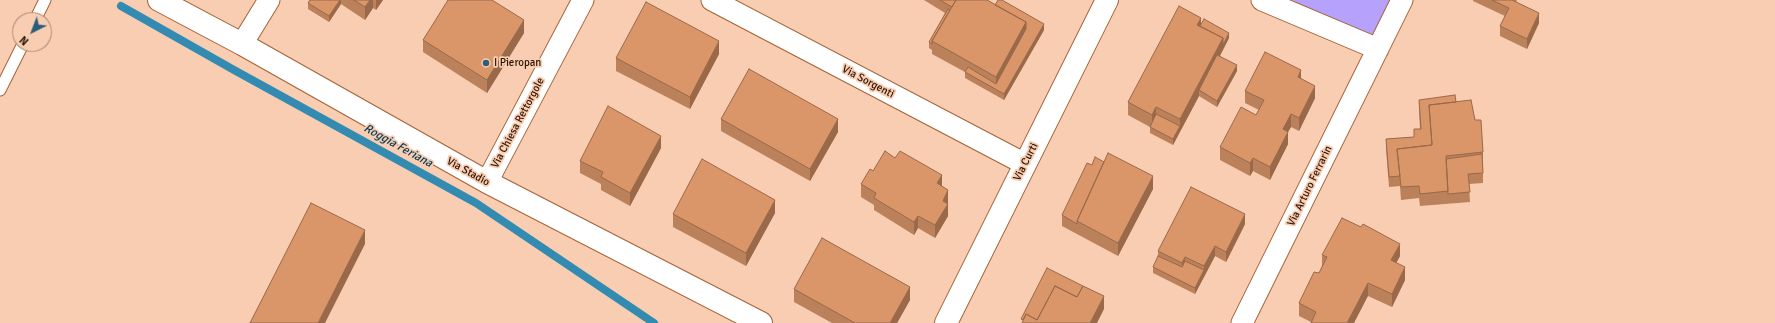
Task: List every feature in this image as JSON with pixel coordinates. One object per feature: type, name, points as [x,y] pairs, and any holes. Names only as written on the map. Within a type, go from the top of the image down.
[{"type":"street","name":"Via Stadio","points":[[159,0],[242,44],[487,182],[761,323]]},
{"type":"street","points":[[242,44],[268,0]]},
{"type":"street","name":"Via Chiesa Rettorgole","points":[[487,182],[583,0]]},
{"type":"street","name":"Via Sorgenti","points":[[712,0],[1025,164]]},
{"type":"street","name":"Via Curti","points":[[946,323],[1107,0]]},
{"type":"street","points":[[1262,0],[1378,49]]},
{"type":"street","name":"Via Arturo Ferrarin","points":[[1242,323],[1402,0]]},
{"type":"lane","points":[[39,12],[45,0]]},
{"type":"lane","points":[[0,90],[19,52]]},
{"type":"shaded area","points":[[1292,0],[1401,0],[1375,43]]},
{"type":"building","points":[[310,0],[340,0],[329,16],[308,3]]},
{"type":"building","points":[[354,0],[370,0],[365,7]]},
{"type":"building","points":[[448,0],[492,0],[524,20],[487,80],[423,40]]},
{"type":"building","points":[[940,0],[956,0],[952,7]]},
{"type":"building","points":[[956,0],[987,0],[1026,22],[996,77],[932,41]]},
{"type":"building","points":[[998,0],[1002,0],[1044,24],[1004,94],[965,72],[968,67],[996,84],[1026,29],[1026,22],[995,5]]},
{"type":"building","points":[[1492,0],[1512,0],[1539,13],[1527,39],[1500,26],[1509,8]]},
{"type":"building","points":[[646,2],[719,41],[690,97],[616,58]]},
{"type":"building","points":[[1179,6],[1201,18],[1197,25],[1223,38],[1180,119],[1156,107],[1152,115],[1128,102]]},
{"type":"building","points":[[948,9],[950,10],[932,41],[932,44],[929,42]]},
{"type":"building","points":[[1204,19],[1229,33],[1223,45],[1223,38],[1200,26]]},
{"type":"building","points":[[1265,52],[1301,70],[1298,77],[1315,86],[1299,118],[1291,114],[1283,129],[1288,132],[1270,167],[1253,158],[1250,163],[1220,147],[1241,107],[1256,115],[1264,100],[1245,91]]},
{"type":"building","points":[[1217,55],[1237,65],[1217,101],[1199,90]]},
{"type":"building","points":[[749,69],[838,119],[810,169],[721,119]]},
{"type":"building","points":[[1455,95],[1456,102],[1429,105],[1432,145],[1397,149],[1400,176],[1389,177],[1386,139],[1414,137],[1414,129],[1421,129],[1419,100]]},
{"type":"building","points":[[1471,100],[1475,120],[1481,120],[1483,152],[1446,156],[1448,191],[1420,194],[1419,186],[1401,187],[1397,149],[1432,145],[1429,105]]},
{"type":"building","points":[[608,106],[661,136],[630,193],[601,177],[603,172],[580,161]]},
{"type":"building","points":[[1156,114],[1180,126],[1173,139],[1150,127]]},
{"type":"building","points":[[885,151],[895,158],[900,151],[942,175],[937,183],[948,190],[943,201],[948,204],[935,225],[918,216],[914,222],[874,198],[876,193],[861,184],[870,169],[873,171]]},
{"type":"building","points":[[1108,153],[1153,176],[1118,243],[1077,221]]},
{"type":"building","points":[[1482,154],[1483,173],[1468,174],[1470,192],[1448,194],[1446,159]]},
{"type":"building","points":[[1095,157],[1104,162],[1077,224],[1062,215],[1087,163],[1092,165]]},
{"type":"building","points":[[702,159],[775,200],[746,253],[673,214]]},
{"type":"building","points":[[1191,187],[1245,214],[1226,252],[1215,246],[1204,266],[1185,257],[1182,263],[1158,251]]},
{"type":"building","points":[[311,203],[365,230],[318,323],[250,323]]},
{"type":"building","points":[[1342,218],[1361,227],[1363,224],[1400,244],[1391,260],[1405,267],[1392,294],[1368,283],[1347,323],[1311,323],[1316,312],[1299,303],[1314,272],[1319,273],[1327,257],[1322,255]]},
{"type":"building","points":[[822,238],[910,287],[890,323],[855,323],[794,289]]},
{"type":"building","points":[[1158,256],[1182,267],[1185,261],[1204,270],[1195,288],[1153,267]]},
{"type":"building","points":[[1047,268],[1083,286],[1077,297],[1055,286],[1037,320],[1026,314],[1023,320],[1021,319]]},
{"type":"building","points":[[1055,286],[1077,297],[1083,286],[1104,296],[1090,323],[1022,323],[1026,314],[1037,320]]},
{"type":"waterway","name":"Roggia Feriana","points":[[121,6],[476,203],[654,323]]},
{"type":"place","name":"I Pieropan","points":[[486,63]]}]
